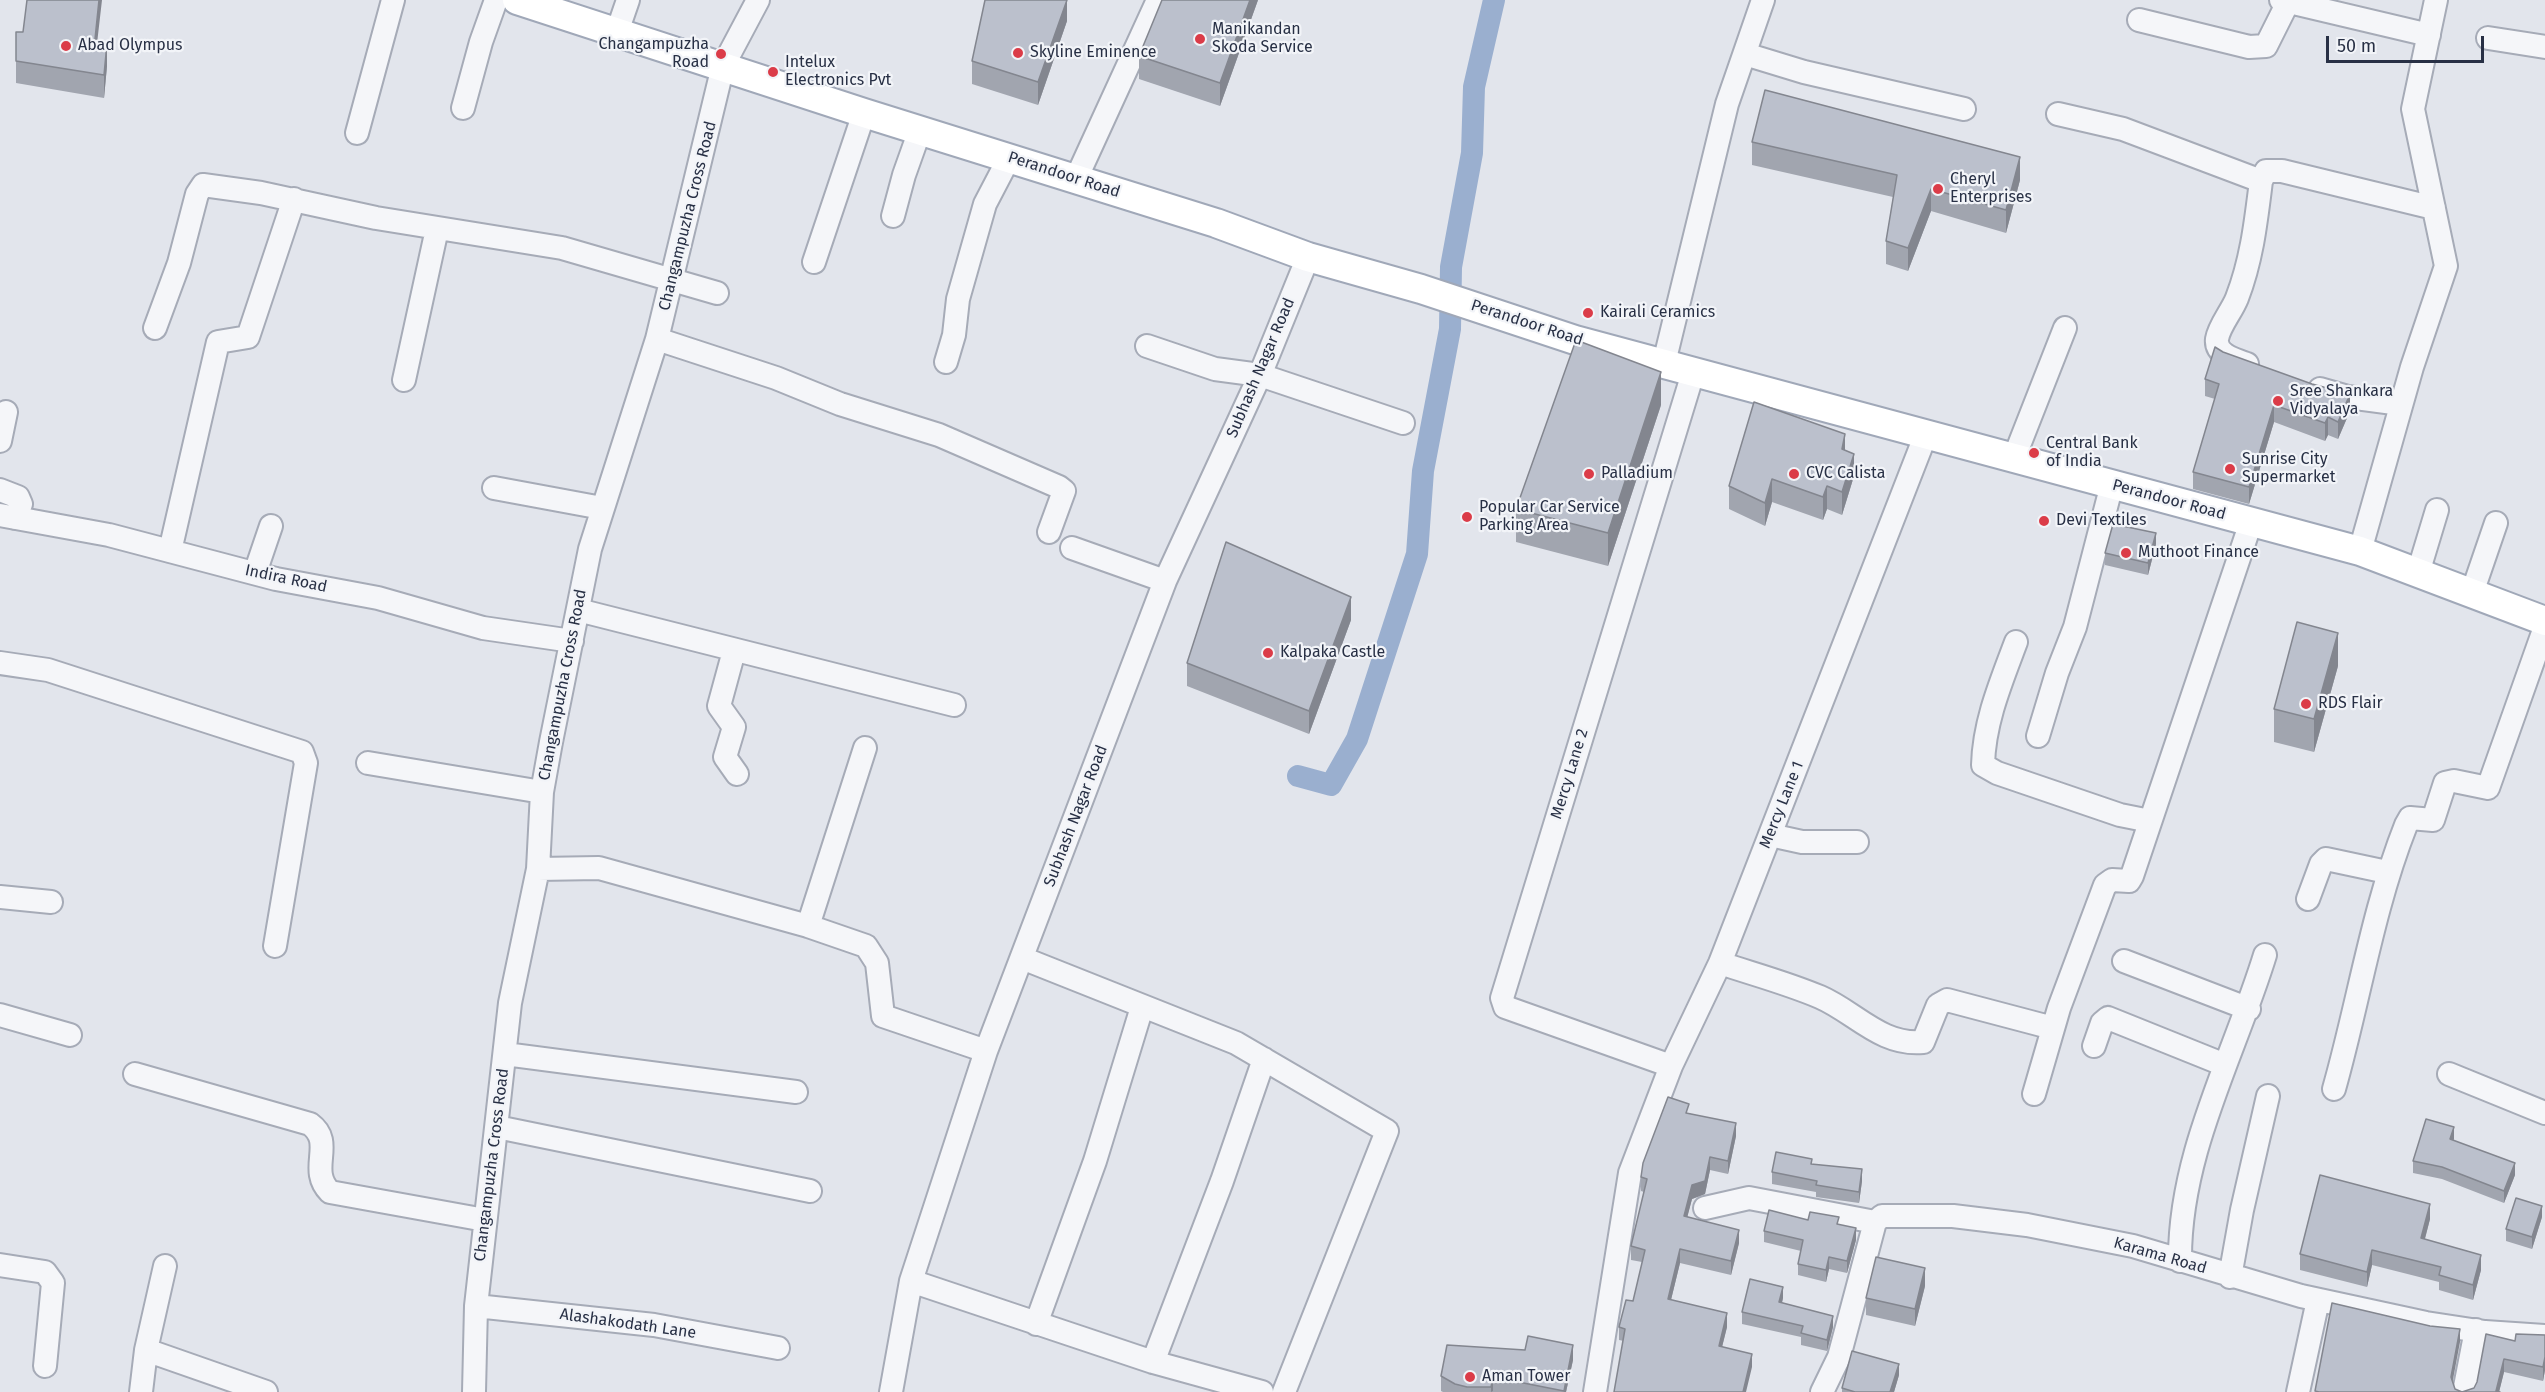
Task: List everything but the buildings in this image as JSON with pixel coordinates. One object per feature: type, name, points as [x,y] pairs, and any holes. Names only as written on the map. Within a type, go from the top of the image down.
[{"type":"main road","name":"Perandoor Road","points":[[517,0],[864,113],[1216,223],[1308,257],[1420,289],[1575,339],[1693,373],[2360,551],[2545,621]]},
{"type":"street","points":[[357,133],[393,0]]},
{"type":"street","points":[[463,108],[481,42],[496,0]]},
{"type":"street","points":[[617,32],[628,0]]},
{"type":"street","name":"Changampuzha Cross Road","points":[[474,1392],[476,1306],[510,1003],[538,869],[542,792],[590,549],[657,339],[723,66],[758,0]]},
{"type":"street","points":[[1076,179],[1158,0]]},
{"type":"street","points":[[1664,363],[1727,104],[1763,0]]},
{"type":"street","points":[[2360,551],[2401,404],[2446,266],[2413,109],[2436,0]]},
{"type":"street","points":[[2139,20],[2249,47],[2266,46],[2284,1],[2429,35]]},
{"type":"street","points":[[2488,38],[2545,47]]},
{"type":"street","points":[[1745,54],[1804,72],[1964,109]]},
{"type":"street","points":[[814,262],[864,113]]},
{"type":"street","points":[[2058,114],[2123,129],[2261,181]]},
{"type":"street","points":[[893,216],[920,130]]},
{"type":"street","points":[[946,362],[954,335],[958,299],[985,204],[1009,158]]},
{"type":"street","points":[[2268,372],[2228,357],[2219,349],[2217,339],[2237,300],[2253,251],[2261,181],[2266,171],[2283,171],[2434,208]]},
{"type":"street","points":[[154,328],[179,263],[197,194],[203,185],[294,199],[437,229],[562,248],[717,292]]},
{"type":"street","points":[[170,551],[218,342],[248,337],[294,199]]},
{"type":"street","points":[[404,380],[437,229]]},
{"type":"street","name":"Subhash Nagar Road","points":[[891,1392],[911,1281],[986,1051],[1165,581],[1260,375],[1308,257]]},
{"type":"street","points":[[2014,458],[2065,328]]},
{"type":"street","points":[[657,339],[776,378],[840,404],[939,435],[1059,487],[1064,491],[1049,532]]},
{"type":"street","points":[[1147,345],[1215,369],[1260,375],[1403,423]]},
{"type":"street","name":"Mercy Lane 2","points":[[1671,1066],[1505,1007],[1502,998],[1693,373]]},
{"type":"street","points":[[2298,382],[2348,397],[2401,404]]},
{"type":"street","points":[[0,441],[6,412]]},
{"type":"street","name":"Mercy Lane 1","points":[[1595,1392],[1630,1173],[1671,1066],[1720,963],[1926,434]]},
{"type":"street","points":[[2038,736],[2057,673],[2075,627],[2112,484]]},
{"type":"street","points":[[494,488],[602,508]]},
{"type":"street","points":[[0,490],[18,497],[21,504],[8,517]]},
{"type":"street","points":[[2418,573],[2437,510]]},
{"type":"street","name":"Indira Road","points":[[8,517],[109,535],[255,573],[378,598],[483,628],[572,641]]},
{"type":"street","points":[[2034,1094],[2053,1028],[2105,885],[2112,879],[2129,881],[2251,522]]},
{"type":"street","points":[[2472,593],[2496,523]]},
{"type":"street","points":[[255,573],[271,526]]},
{"type":"street","points":[[1072,548],[1165,581]]},
{"type":"street","points":[[578,610],[954,705]]},
{"type":"street","points":[[2334,1089],[2387,872],[2410,818],[2433,820],[2445,783],[2454,781],[2488,788],[2545,627]]},
{"type":"street","points":[[2016,642],[1994,701],[1986,731],[1983,765],[1997,773],[2120,815],[2150,821]]},
{"type":"street","points":[[734,651],[719,706],[734,727],[725,757],[737,774]]},
{"type":"street","points":[[0,663],[48,670],[302,752],[306,763],[275,946]]},
{"type":"street","points":[[808,926],[865,748]]},
{"type":"street","points":[[368,763],[542,792]]},
{"type":"street","points":[[1770,835],[1802,842],[1857,842]]},
{"type":"street","points":[[2307,899],[2321,864],[2326,859],[2387,872]]},
{"type":"street","points":[[538,869],[598,868],[808,926],[866,946],[877,963],[882,1016],[986,1051]]},
{"type":"street","points":[[0,897],[51,902]]},
{"type":"street","points":[[2180,1261],[2180,1237],[2192,1167],[2225,1065],[2249,1009],[2265,955]]},
{"type":"street","points":[[1022,958],[1236,1043],[1387,1131],[1284,1392]]},
{"type":"street","points":[[2124,961],[2249,1009]]},
{"type":"street","points":[[1720,963],[1821,998],[1874,1031],[1915,1043],[1923,1042],[1938,1005],[1947,1000],[2053,1028]]},
{"type":"street","points":[[1036,1324],[1095,1161],[1142,1007]]},
{"type":"street","points":[[0,1015],[70,1035]]},
{"type":"street","points":[[2094,1046],[2102,1023],[2108,1018],[2225,1065]]},
{"type":"street","points":[[505,1054],[796,1092]]},
{"type":"street","points":[[1153,1362],[1222,1181],[1264,1059]]},
{"type":"street","points":[[135,1074],[310,1124],[319,1130],[323,1138],[320,1176],[330,1192],[485,1220]]},
{"type":"street","points":[[2449,1074],[2545,1113]]},
{"type":"street","points":[[2230,1277],[2242,1210],[2268,1096]]},
{"type":"street","points":[[497,1127],[810,1191]]},
{"type":"street","points":[[1705,1208],[1749,1198],[1875,1222],[1839,1357],[1822,1392]]},
{"type":"street","name":"Karama Road","points":[[1875,1222],[1882,1216],[1953,1216],[2027,1225],[2133,1246],[2230,1277],[2318,1300],[2476,1330],[2545,1336]]},
{"type":"street","points":[[0,1265],[45,1272],[53,1283],[45,1366]]},
{"type":"street","points":[[141,1392],[146,1350],[165,1266]]},
{"type":"street","points":[[911,1281],[1153,1362],[1262,1392]]},
{"type":"street","points":[[2298,1392],[2318,1300]]},
{"type":"street","name":"Alashakodath Lane","points":[[476,1306],[654,1325],[778,1348]]},
{"type":"street","points":[[2464,1392],[2476,1330]]},
{"type":"street","points":[[146,1350],[266,1392]]},
{"type":"waterway","points":[[1298,776],[1331,785],[1357,739],[1417,554],[1423,471],[1450,329],[1451,267],[1472,153],[1474,87],[1494,0]]},
{"type":"place","name":"Manikandan Skoda Service","points":[[1200,39]]},
{"type":"place","name":"Abad Olympus","points":[[66,46]]},
{"type":"place","name":"Skyline Eminence","points":[[1018,53]]},
{"type":"place","name":"Changampuzha Road","points":[[721,54]]},
{"type":"place","name":"Intelux Electronics Pvt","points":[[773,72]]},
{"type":"place","name":"Cheryl Enterprises","points":[[1938,189]]},
{"type":"place","name":"Kairali Ceramics","points":[[1588,313]]},
{"type":"place","name":"Sree Shankara Vidyalaya","points":[[2278,401]]},
{"type":"place","name":"Central Bank of India","points":[[2034,453]]},
{"type":"place","name":"Sunrise City Supermarket","points":[[2230,469]]},
{"type":"place","name":"Palladium","points":[[1589,474]]},
{"type":"place","name":"CVC Calista","points":[[1794,474]]},
{"type":"place","name":"Popular Car Service Parking Area","points":[[1467,517]]},
{"type":"place","name":"Devi Textiles","points":[[2044,521]]},
{"type":"place","name":"Muthoot Finance","points":[[2126,553]]},
{"type":"place","name":"Kalpaka Castle","points":[[1268,653]]},
{"type":"place","name":"RDS Flair","points":[[2306,704]]},
{"type":"place","name":"Aman Tower","points":[[1470,1377]]}]
